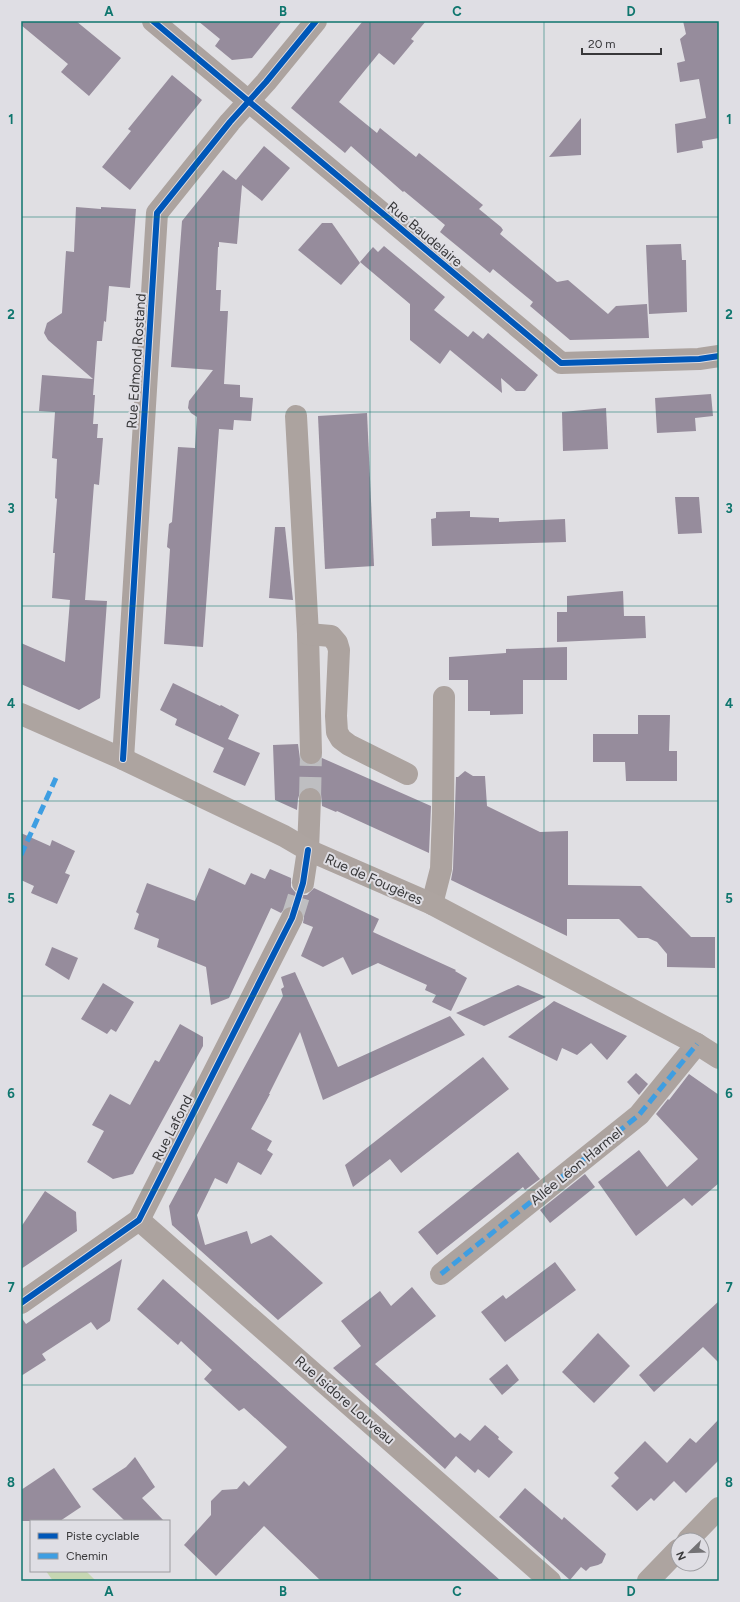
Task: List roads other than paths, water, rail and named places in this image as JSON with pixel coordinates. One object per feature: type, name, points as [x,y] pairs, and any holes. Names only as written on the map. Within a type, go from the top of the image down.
[{"type":"main road","name":"Rue de Fougères","points":[[21,714],[123,759],[284,836],[308,850],[432,904],[697,1044],[719,1058]]},
{"type":"main road","points":[[696,1532],[719,1508]]},
{"type":"main road","points":[[648,1581],[670,1558]]},
{"type":"street","name":"Rue Baudelaire","points":[[153,21],[561,363],[699,359],[719,356]]},
{"type":"street","name":"Rue Edmond Rostand","points":[[123,759],[157,213],[230,122],[316,21]]},
{"type":"street","points":[[296,416],[308,634],[311,753]]},
{"type":"street","points":[[308,634],[331,636],[337,643],[339,650],[336,716],[337,732],[341,739],[349,745],[407,774]]},
{"type":"street","points":[[432,904],[441,869],[444,813],[444,697]]},
{"type":"street","points":[[303,883],[308,850],[310,799]]},
{"type":"street","name":"Rue Lafond","points":[[21,1303],[139,1220],[292,918]]},
{"type":"street","name":"Allée Léon Harmel","points":[[441,1274],[639,1115],[697,1044]]},
{"type":"street","name":"Rue Isidore Louveau","points":[[139,1220],[550,1581]]},
{"type":"tunnel","points":[[310,799],[311,753]]},
{"type":"tunnel","points":[[292,918],[303,883]]}]
